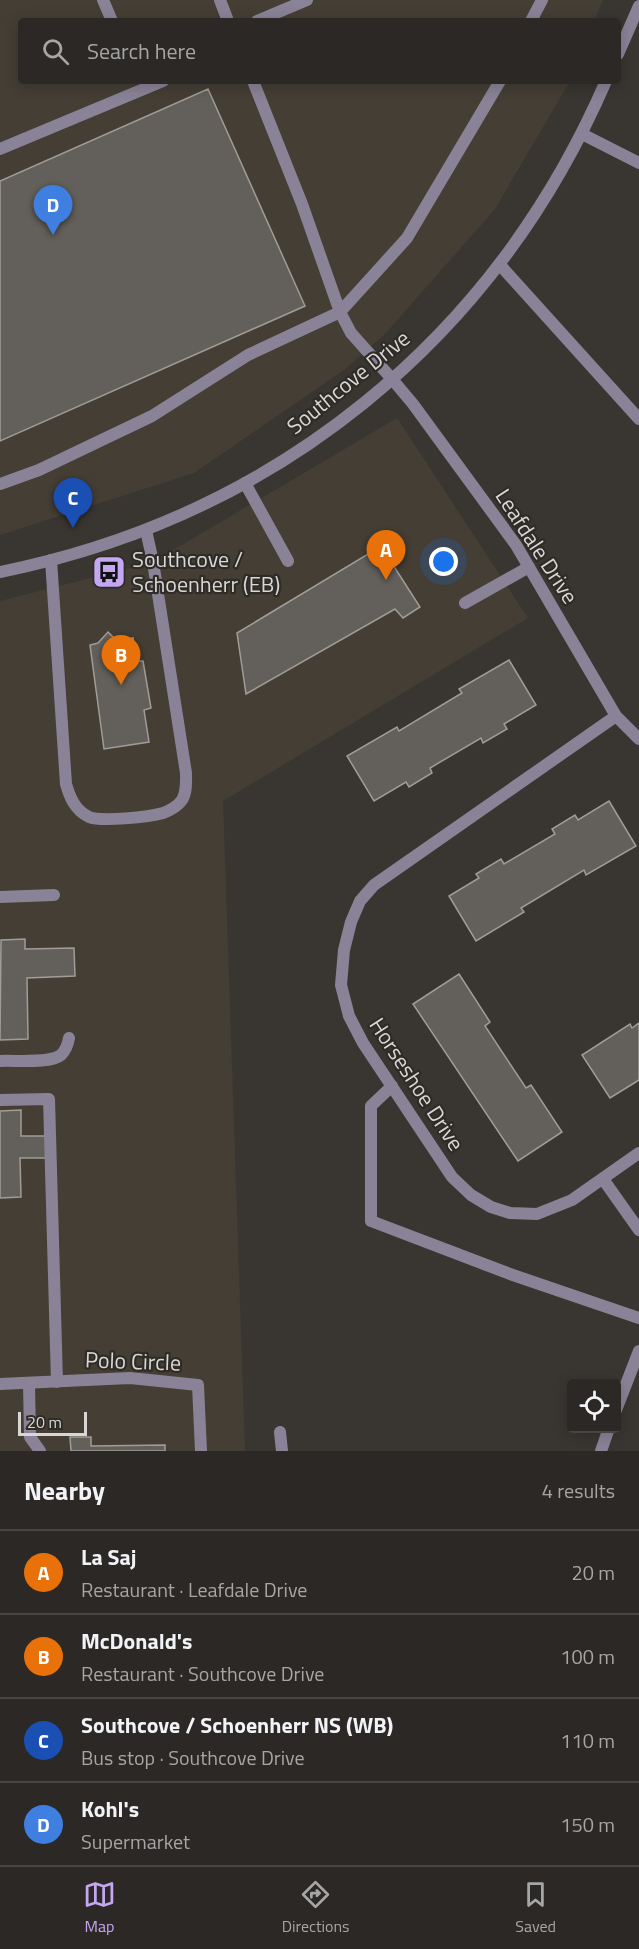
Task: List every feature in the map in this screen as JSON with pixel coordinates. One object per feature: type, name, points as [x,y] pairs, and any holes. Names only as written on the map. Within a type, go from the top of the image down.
[{"type":"street","points":[[104,0],[111,18]]},
{"type":"street","points":[[219,0],[227,18]]},
{"type":"street","points":[[263,18],[307,0]]},
{"type":"street","points":[[533,18],[542,0]]},
{"type":"street","points":[[621,47],[639,6]]},
{"type":"street","name":"Leafdale Drive","points":[[254,84],[302,204],[340,312],[351,333],[413,404],[516,545],[616,716],[639,740]]},
{"type":"street","points":[[0,484],[39,470],[152,416],[248,355],[340,312],[407,238],[498,84]]},
{"type":"street","name":"Southcove Drive","points":[[0,572],[102,546],[192,511],[245,483],[328,430],[392,379],[453,320],[500,265],[546,197],[582,134],[605,84]]},
{"type":"street","points":[[0,149],[140,85]]},
{"type":"street","points":[[582,134],[639,164]]},
{"type":"street","points":[[500,265],[639,419]]},
{"type":"street","points":[[245,483],[288,561]]},
{"type":"street","points":[[51,560],[66,784],[70,799],[78,810],[101,820],[163,813],[182,799],[186,786],[186,773],[146,530]]},
{"type":"street","points":[[465,603],[529,567]]},
{"type":"street","name":"Horseshoe Drive","points":[[616,716],[374,885],[360,901],[351,922],[344,950],[341,985],[349,1016],[363,1044],[452,1177],[471,1195],[491,1207],[510,1213],[537,1214],[572,1200],[639,1153]]},
{"type":"street","points":[[0,897],[54,895]]},
{"type":"street","points":[[0,1061],[48,1059],[60,1055],[67,1047],[69,1038]]},
{"type":"street","points":[[392,1086],[370,1106],[371,1221],[510,1274],[639,1318]]},
{"type":"street","points":[[0,1100],[49,1099],[57,1382]]},
{"type":"street","points":[[603,1179],[639,1230]]},
{"type":"street","points":[[621,1397],[639,1351]]},
{"type":"street","name":"Polo Circle","points":[[0,1384],[130,1378],[198,1385],[201,1451]]},
{"type":"street","points":[[29,1383],[30,1437],[40,1451]]},
{"type":"street","points":[[280,1432],[282,1451]]},
{"type":"street","points":[[602,1450],[607,1433]]},
{"type":"shaded area","points":[[0,0],[603,0],[595,18],[18,18],[18,84],[568,84],[495,209],[386,333],[344,370],[194,473],[0,535]]},
{"type":"shaded area","points":[[397,418],[528,618],[223,801],[245,1451],[0,1451],[0,601],[153,562]]},
{"type":"building","points":[[208,89],[305,306],[0,441],[0,181]]},
{"type":"building","points":[[373,551],[386,554],[420,607],[403,618],[395,609],[246,694],[237,633]]},
{"type":"building","points":[[108,632],[121,645],[123,640],[133,638],[136,661],[143,661],[151,708],[144,710],[149,742],[104,749],[90,645],[98,643]]},
{"type":"building","points":[[509,660],[536,705],[504,724],[507,729],[483,743],[481,738],[430,768],[432,773],[409,787],[406,782],[374,801],[347,756],[397,727],[399,731],[462,693],[459,689]]},
{"type":"building","points":[[609,801],[636,846],[586,875],[584,870],[521,908],[524,912],[476,941],[449,896],[479,878],[476,874],[501,859],[504,864],[555,834],[552,829],[575,815],[578,820]]},
{"type":"building","points":[[25,939],[25,949],[74,948],[75,976],[27,978],[28,1039],[0,1040],[1,940]]},
{"type":"building","points":[[459,974],[490,1022],[485,1026],[526,1088],[531,1085],[562,1132],[518,1161],[413,1004]]},
{"type":"building","points":[[639,1023],[639,1080],[610,1098],[582,1055],[630,1024],[632,1028]]},
{"type":"building","points":[[21,1110],[21,1136],[49,1136],[49,1158],[20,1158],[21,1197],[0,1198],[0,1111]]},
{"type":"building","points":[[70,1437],[91,1437],[91,1446],[165,1445],[165,1451],[71,1451]]},
{"type":"place","name":"Kohl's","points":[[53,235]]},
{"type":"place","name":"Southcove / Schoenherr NS (WB)","points":[[73,528]]},
{"type":"place","name":"Southcove / Schoenherr (EB)","points":[[109,572]]},
{"type":"place","name":"La Saj","points":[[386,580]]},
{"type":"place","name":"McDonald's","points":[[121,685]]}]
